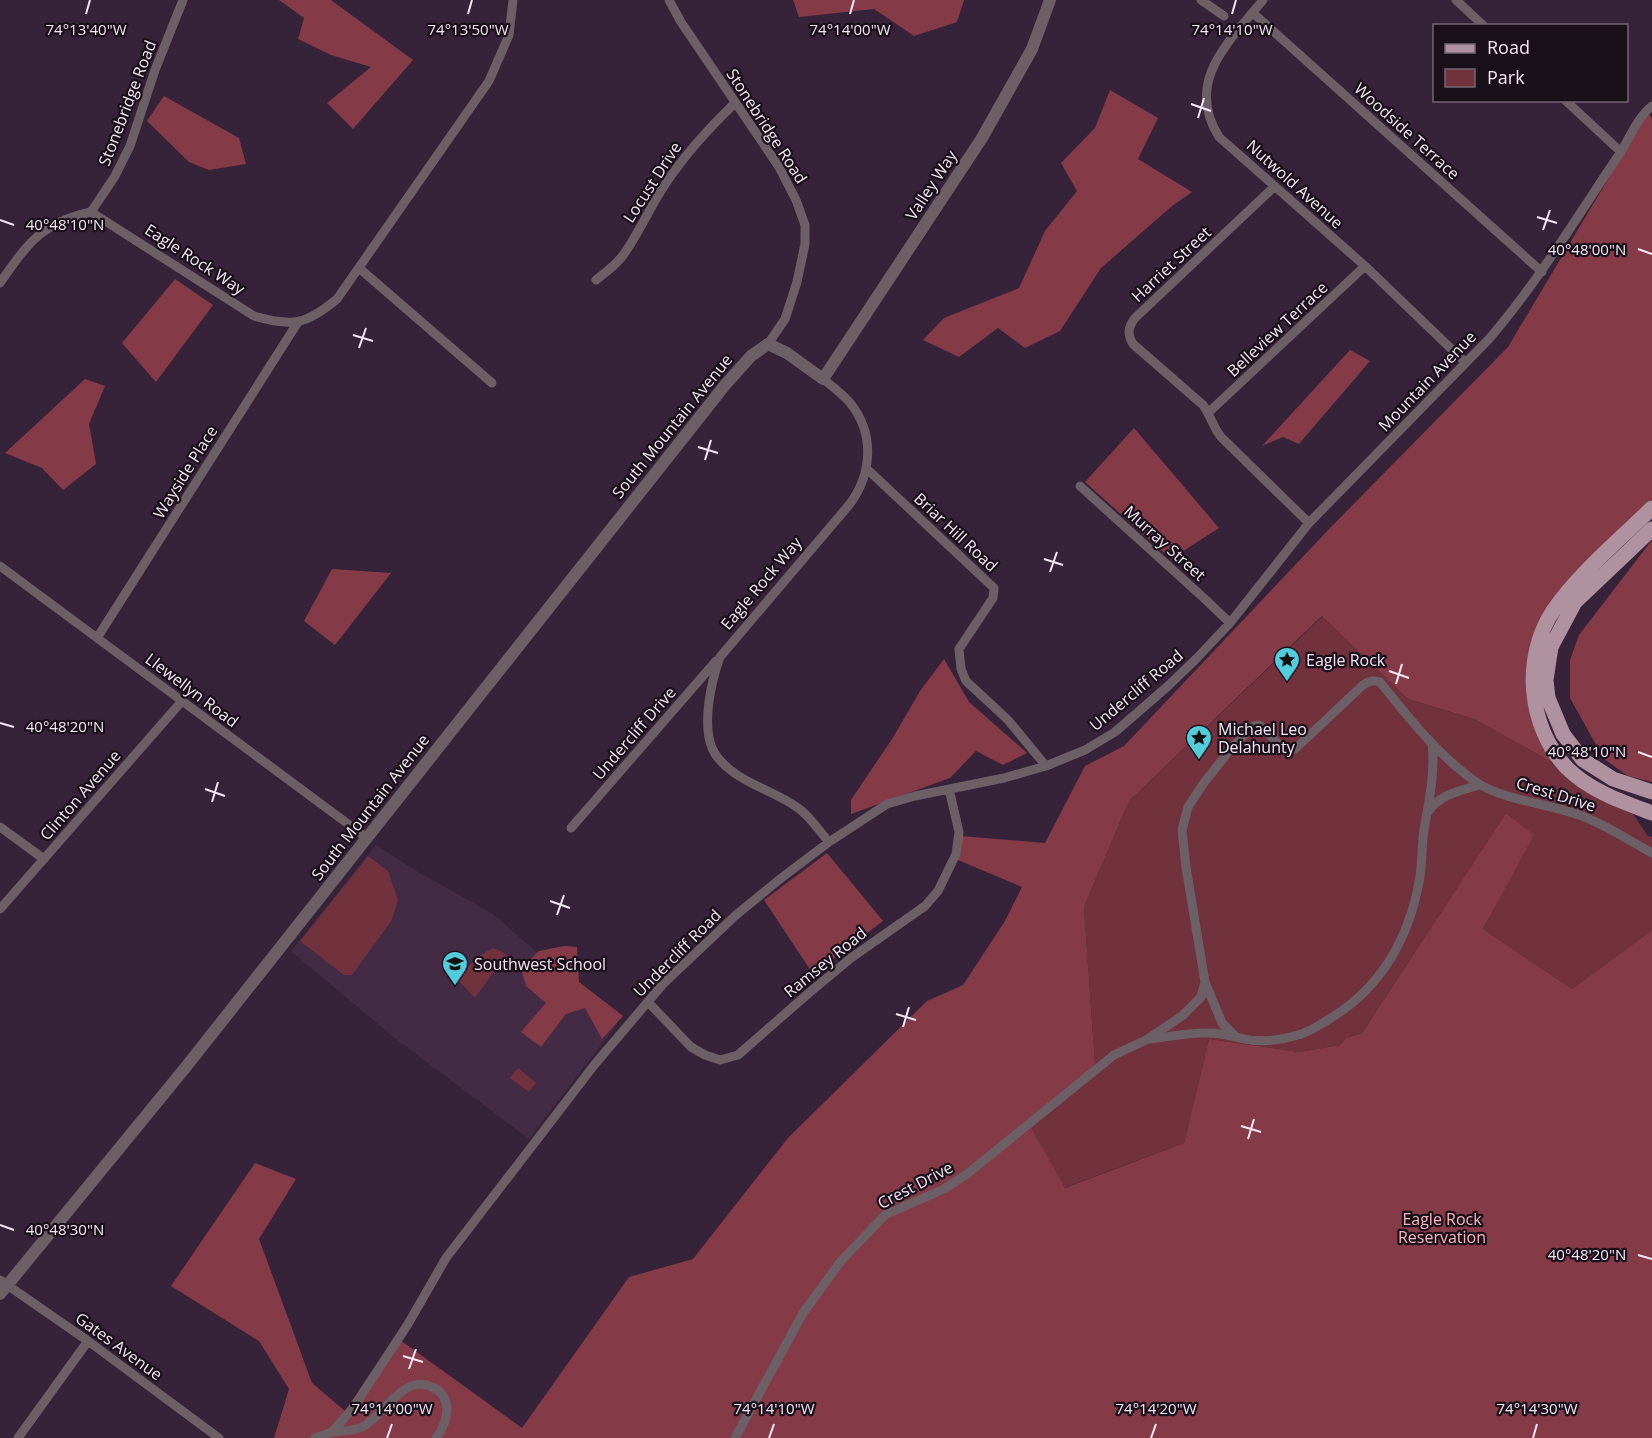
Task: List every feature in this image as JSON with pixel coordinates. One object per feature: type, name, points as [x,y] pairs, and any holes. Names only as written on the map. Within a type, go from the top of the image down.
[{"type":"main road","points":[[1652,508],[1552,611],[1535,653],[1533,677],[1534,700],[1540,723],[1567,768],[1585,782],[1612,797],[1652,813]]},
{"type":"main road","points":[[1652,529],[1575,602],[1551,647],[1546,680],[1548,698],[1563,734],[1583,760],[1613,779],[1652,792]]},
{"type":"street","name":"Stonebridge Road","points":[[91,212],[115,176],[130,146],[155,70],[183,0]]},
{"type":"street","points":[[297,322],[317,316],[337,299],[489,81],[509,35],[513,0]]},
{"type":"street","name":"Stonebridge Road","points":[[669,0],[681,22],[779,167],[796,200],[805,225],[805,244],[797,282],[785,319],[768,344]]},
{"type":"street","name":"Valley Way","points":[[823,379],[982,138],[1032,49],[1050,0]]},
{"type":"street","points":[[1201,0],[1224,16]]},
{"type":"street","name":"Nutwold Avenue","points":[[1263,0],[1210,71],[1206,84],[1207,112],[1219,137],[1365,266],[1465,362]]},
{"type":"street","points":[[1456,0],[1482,24]]},
{"type":"street","name":"Woodside Terrace","points":[[1253,13],[1542,272]]},
{"type":"street","points":[[1567,102],[1621,152]]},
{"type":"street","name":"Locust Drive","points":[[596,280],[616,264],[626,251],[650,207],[683,157],[735,103]]},
{"type":"street","name":"Mountain Avenue","points":[[1197,658],[1230,623],[1309,523],[1489,339],[1515,309],[1621,152],[1644,113],[1652,106]]},
{"type":"street","name":"Harriet Street","points":[[1275,186],[1130,325],[1129,337],[1133,344],[1194,396],[1208,413],[1213,428],[1222,438],[1309,523]]},
{"type":"street","points":[[0,283],[26,246],[49,226],[70,217],[91,212]]},
{"type":"street","name":"Eagle Rock Way","points":[[91,212],[254,316],[273,321],[297,322]]},
{"type":"street","name":"Belleview Terrace","points":[[1208,413],[1365,266]]},
{"type":"street","points":[[359,268],[492,383]]},
{"type":"street","name":"Wayside Place","points":[[97,638],[297,322]]},
{"type":"street","name":"Eagle Rock Way","points":[[768,344],[787,353],[847,399],[860,419],[868,443],[867,469],[859,491],[849,505],[720,657],[715,671],[708,712],[711,748],[720,761],[734,773],[775,793],[800,809],[829,842]]},
{"type":"street","name":"South Mountain Avenue","points":[[2,1286],[185,1068],[725,385],[751,356],[768,344]]},
{"type":"street","name":"Briar Hill Road","points":[[867,469],[994,588],[993,598],[959,649],[961,669],[966,681],[1008,720],[1046,766]]},
{"type":"street","name":"Murray Street","points":[[1080,486],[1230,623]]},
{"type":"street","name":"Llewellyn Road","points":[[0,566],[367,838]]},
{"type":"street","name":"Undercliff Drive","points":[[571,828],[720,657]]},
{"type":"street","name":"Undercliff Road","points":[[315,1438],[332,1432],[353,1408],[408,1324],[446,1258],[595,1064],[663,984],[736,915],[829,842],[887,804],[1004,778],[1046,766],[1085,750],[1115,732],[1197,658]]},
{"type":"street","name":"Crest Drive","points":[[1234,1035],[1219,1017],[1205,982],[1182,830],[1188,807],[1203,784],[1233,746],[1249,730],[1259,725],[1286,749],[1296,748],[1363,685],[1374,680],[1380,682],[1451,762],[1480,785],[1513,797],[1580,815],[1652,853]]},
{"type":"street","name":"Clinton Avenue","points":[[0,909],[182,701]]},
{"type":"street","name":"Crest Drive","points":[[1146,1040],[1206,1033],[1234,1035],[1245,1040],[1280,1039],[1300,1034],[1352,1005],[1376,980],[1396,951],[1412,910],[1419,884],[1433,776],[1432,743]]},
{"type":"street","points":[[1427,816],[1430,809],[1446,797],[1480,785]]},
{"type":"street","name":"Ramsey Road","points":[[648,1002],[691,1047],[720,1060],[738,1055],[851,958],[925,906],[938,891],[956,855],[959,832],[949,789]]},
{"type":"street","points":[[0,827],[44,859]]},
{"type":"street","name":"Crest Drive","points":[[735,1438],[803,1313],[841,1261],[885,1215],[944,1189],[967,1174],[1109,1059],[1146,1040],[1182,1016],[1201,997],[1205,982]]},
{"type":"street","name":"Gates Avenue","points":[[2,1286],[88,1341],[219,1438]]},
{"type":"street","points":[[18,1438],[88,1341]]},
{"type":"street","points":[[332,1432],[362,1428],[376,1418],[400,1392],[414,1386],[428,1384],[440,1390],[446,1401],[447,1413],[444,1426],[436,1438]]},
{"type":"shaded area","name":"Southwest School","points":[[376,845],[418,872],[493,914],[618,1023],[529,1139],[392,1036],[291,951]]},
{"type":"green space","points":[[279,0],[331,0],[413,60],[353,129],[327,103],[371,67],[331,55],[298,39],[304,18]]},
{"type":"green space","points":[[793,0],[964,0],[957,22],[914,36],[874,9],[799,17]]},
{"type":"green space","points":[[1110,90],[1158,118],[1138,159],[1192,192],[1172,206],[1101,268],[1060,331],[1025,348],[998,328],[959,357],[923,340],[944,318],[1019,288],[1045,231],[1077,191],[1061,163],[1095,128]]},
{"type":"green space","points":[[164,96],[239,138],[246,164],[209,170],[189,162],[147,121]]},
{"type":"green space","name":"Eagle Rock Reservation","points":[[1648,112],[1652,119],[1652,499],[1574,586],[1541,636],[1526,684],[1545,736],[1588,782],[1474,719],[1408,699],[1322,616],[1129,801],[1084,907],[1095,1065],[1029,1124],[1065,1188],[1184,1143],[1209,1039],[1299,1052],[1340,1045],[1346,1038],[1362,1033],[1506,813],[1534,835],[1483,929],[1572,989],[1652,930],[1652,1438],[274,1438],[289,1389],[259,1341],[171,1286],[255,1163],[296,1179],[259,1239],[312,1383],[345,1411],[396,1337],[522,1428],[629,1277],[693,1259],[788,1138],[927,1001],[963,985],[1005,921],[1022,887],[958,860],[961,836],[1045,843],[1085,766],[1124,746],[1332,526],[1508,347]]},
{"type":"green space","points":[[175,279],[213,305],[156,382],[122,343]]},
{"type":"green space","points":[[1350,350],[1370,361],[1299,444],[1283,437],[1262,446]]},
{"type":"green space","points":[[85,379],[105,386],[89,424],[96,464],[63,490],[42,468],[5,453]]},
{"type":"green space","points":[[1134,428],[1219,528],[1171,559],[1085,482]]},
{"type":"green space","points":[[1652,540],[1652,782],[1628,776],[1604,759],[1570,698],[1570,660],[1579,635]]},
{"type":"green space","points":[[332,569],[391,573],[335,645],[304,621]]},
{"type":"green space","points":[[1323,616],[1408,699],[1474,719],[1588,782],[1633,814],[1648,836],[1652,837],[1652,930],[1572,989],[1483,929],[1533,835],[1506,813],[1362,1033],[1346,1038],[1340,1045],[1299,1052],[1209,1039],[1184,1143],[1064,1188],[1029,1124],[1095,1065],[1084,907],[1129,801]]},
{"type":"green space","points":[[944,659],[969,702],[1027,753],[1003,765],[976,751],[950,778],[851,814],[851,800],[894,736],[920,691]]},
{"type":"green space","points":[[827,853],[883,921],[813,974],[764,900]]},
{"type":"green space","points":[[368,856],[388,871],[398,900],[392,920],[352,975],[344,975],[300,941]]},
{"type":"green space","points":[[564,946],[577,947],[579,982],[623,1016],[602,1039],[585,1008],[566,1014],[541,1047],[521,1032],[546,1003],[526,986],[521,969],[539,951]]},
{"type":"green space","points":[[493,948],[507,956],[512,971],[501,962],[475,998],[456,978],[479,956]]},
{"type":"green space","points":[[518,1068],[536,1083],[529,1092],[510,1078]]},
{"type":"place","name":"Eagle Rock","points":[[1287,683]]},
{"type":"place","name":"Michael Leo Delahunty","points":[[1199,761]]},
{"type":"place","name":"Southwest School","points":[[455,987]]}]
